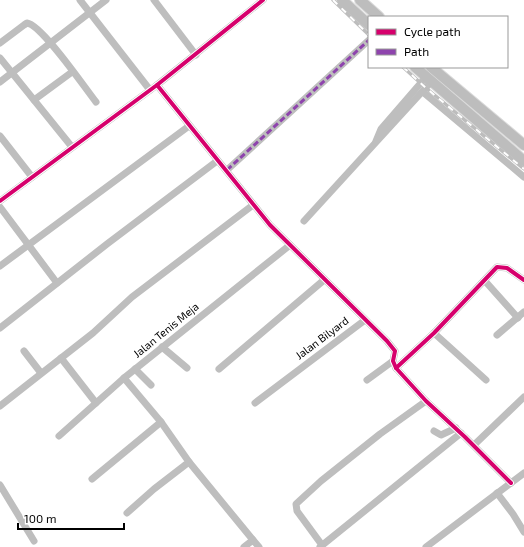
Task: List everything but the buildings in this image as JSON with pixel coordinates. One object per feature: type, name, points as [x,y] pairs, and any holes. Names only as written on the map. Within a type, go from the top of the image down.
[{"type":"highway","points":[[342,0],[368,24]]},
{"type":"highway","points":[[360,0],[378,16]]},
{"type":"highway","points":[[416,68],[524,161]]},
{"type":"highway","points":[[432,68],[524,145]]},
{"type":"street","points":[[80,0],[150,90]]},
{"type":"street","points":[[0,82],[106,0]]},
{"type":"street","points":[[154,0],[196,55]]},
{"type":"street","points":[[0,201],[156,86],[196,55],[224,29],[263,0]]},
{"type":"street","points":[[0,43],[27,23],[38,28],[96,102]]},
{"type":"street","points":[[227,170],[368,41]]},
{"type":"street","points":[[0,58],[72,147]]},
{"type":"street","points":[[34,100],[72,72]]},
{"type":"street","points":[[410,101],[423,92],[429,80]]},
{"type":"street","points":[[304,221],[375,143],[381,129],[429,80]]},
{"type":"street","points":[[156,86],[227,170],[253,205],[290,246],[365,320],[395,352],[394,364],[426,401],[474,445],[511,483]]},
{"type":"street","points":[[423,92],[524,177]]},
{"type":"street","points":[[0,266],[189,126]]},
{"type":"street","points":[[0,136],[32,177]]},
{"type":"street","points":[[0,328],[57,282],[218,161]]},
{"type":"street","points":[[0,406],[93,333],[132,297],[253,205]]},
{"type":"street","points":[[0,207],[30,244],[57,282]]},
{"type":"street","name":"Jalan Tenis Meja","points":[[59,436],[124,378],[290,246]]},
{"type":"street","points":[[367,380],[394,364],[434,334],[497,267],[504,266],[524,280]]},
{"type":"street","points":[[220,369],[324,280]]},
{"type":"street","points":[[485,281],[518,318]]},
{"type":"street","points":[[497,335],[524,312]]},
{"type":"street","name":"Jalan Bilyard","points":[[255,403],[365,320]]},
{"type":"street","points":[[434,334],[486,380]]},
{"type":"street","points":[[162,347],[187,368]]},
{"type":"street","points":[[24,351],[41,373]]},
{"type":"street","points":[[61,358],[96,403]]},
{"type":"street","points":[[135,369],[151,385]]},
{"type":"street","points":[[124,378],[161,422],[189,462],[259,547]]},
{"type":"street","points":[[474,445],[524,397]]},
{"type":"street","points":[[426,401],[380,434],[321,481],[296,504],[297,511],[321,546],[458,430]]},
{"type":"street","points":[[92,479],[161,422]]},
{"type":"street","points":[[434,431],[441,435],[458,430]]},
{"type":"street","points":[[127,513],[154,489],[189,462]]},
{"type":"street","points":[[426,547],[524,473]]},
{"type":"street","points":[[0,485],[34,541]]},
{"type":"street","points":[[496,493],[513,514],[524,532]]},
{"type":"street","points":[[244,547],[253,540]]},
{"type":"street","points":[[435,540],[440,547]]},
{"type":"railway","points":[[333,0],[368,34]]},
{"type":"railway","points":[[404,68],[524,169]]},
{"type":"marked path","points":[[227,170],[368,41]]},
{"type":"cycle path","points":[[0,201],[157,85],[263,0]]},
{"type":"cycle path","points":[[157,85],[270,225],[387,341],[395,351],[393,361],[396,368]]},
{"type":"cycle path","points":[[511,483],[426,401],[396,368],[434,333],[497,267],[507,268],[524,280]]}]
